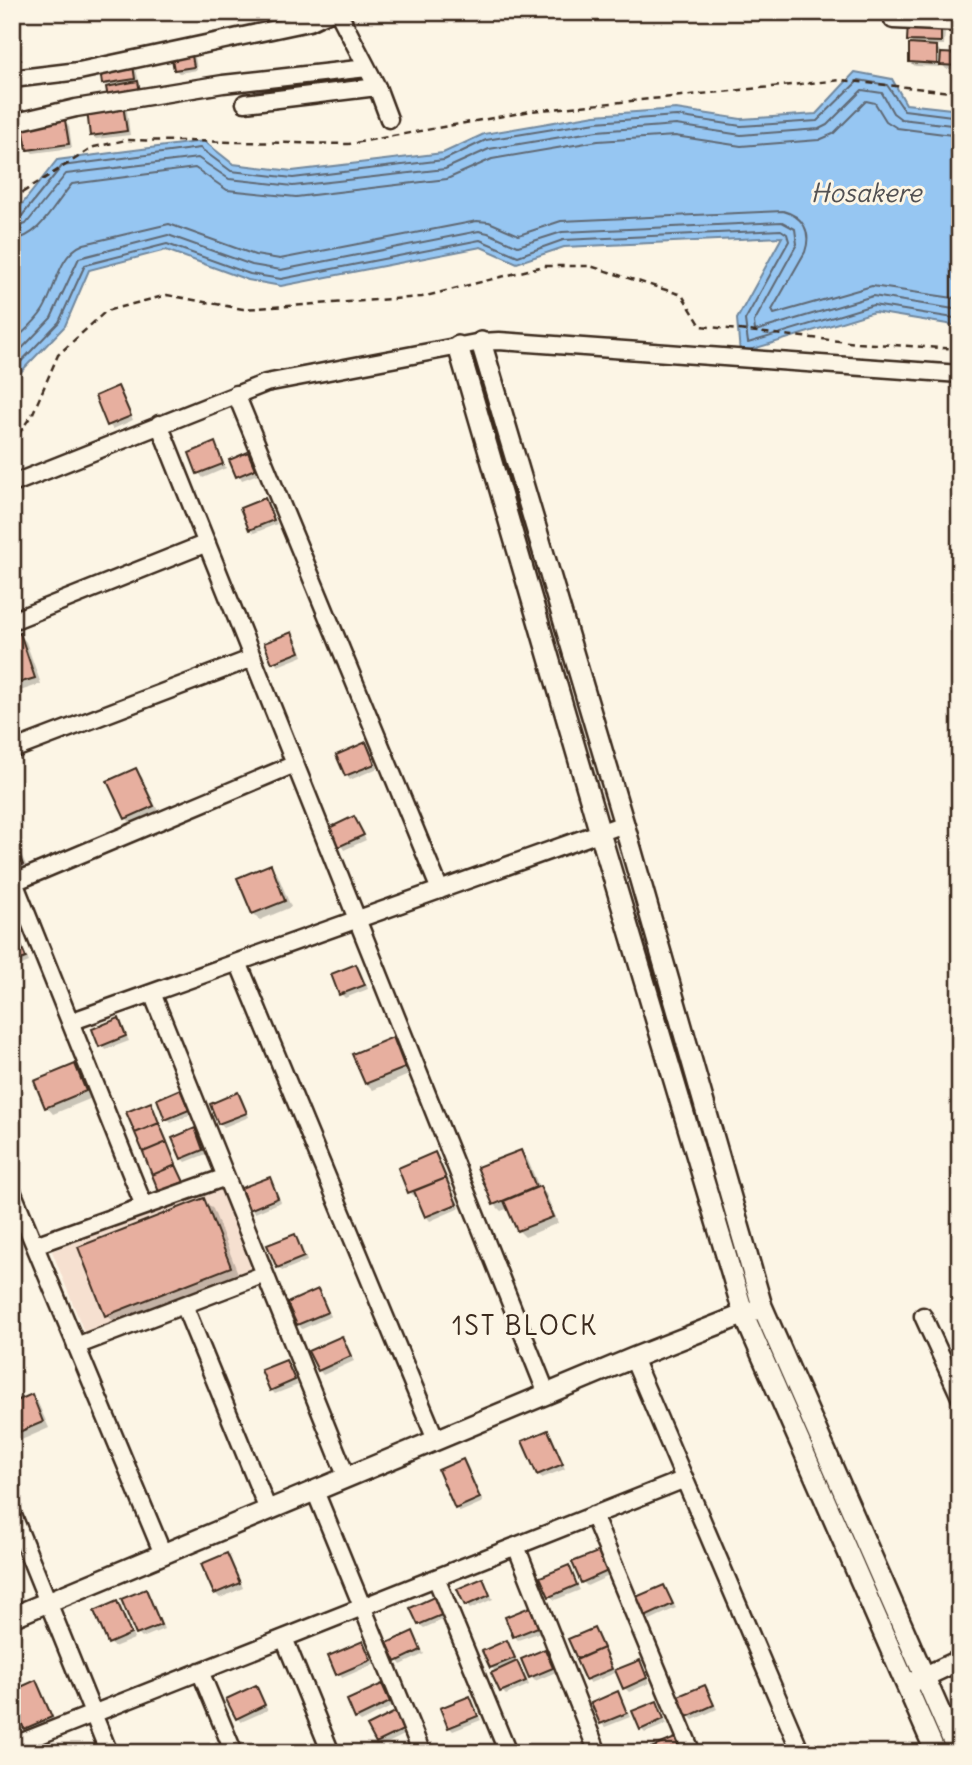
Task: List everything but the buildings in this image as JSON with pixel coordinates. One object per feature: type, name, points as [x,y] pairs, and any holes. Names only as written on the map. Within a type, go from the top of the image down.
[{"type":"street","points":[[15,78],[79,71],[309,22],[330,12]]},
{"type":"street","points":[[338,12],[377,87],[389,119]]},
{"type":"street","points":[[893,20],[960,23]]},
{"type":"street","points":[[12,124],[76,108],[223,84],[367,68]]},
{"type":"street","points":[[245,103],[377,87]]},
{"type":"street","points":[[12,484],[265,383],[481,342],[499,341],[960,374]]},
{"type":"street","points":[[481,342],[624,824],[753,1310]]},
{"type":"street","points":[[458,346],[600,833],[753,1310],[915,1681],[958,1753]]},
{"type":"street","points":[[236,394],[440,890]]},
{"type":"street","points":[[159,424],[547,1394]]},
{"type":"street","points":[[12,621],[207,543]]},
{"type":"street","points":[[12,750],[253,658]]},
{"type":"street","points":[[144,1206],[13,883],[295,764]]},
{"type":"street","points":[[70,1022],[624,824]]},
{"type":"street","points":[[238,962],[436,1440]]},
{"type":"street","points":[[152,993],[347,1478]]},
{"type":"street","points":[[35,1245],[226,1177]]},
{"type":"street","points":[[12,1191],[163,1554]]},
{"type":"street","points":[[76,1346],[265,1274]]},
{"type":"street","points":[[184,1305],[268,1510]]},
{"type":"street","points":[[12,1617],[753,1310]]},
{"type":"street","points":[[923,1316],[960,1397]]},
{"type":"street","points":[[633,1358],[801,1753]]},
{"type":"street","points":[[12,1746],[685,1479]]},
{"type":"street","points":[[315,1491],[422,1753]]},
{"type":"street","points":[[12,1513],[109,1753]]},
{"type":"street","points":[[593,1516],[692,1753]]},
{"type":"street","points":[[516,1546],[598,1753]]},
{"type":"street","points":[[436,1578],[508,1753]]},
{"type":"street","points":[[284,1638],[331,1753]]},
{"type":"street","points":[[915,1681],[960,1660]]},
{"type":"street","points":[[200,1671],[234,1753]]},
{"type":"street","points":[[915,1681],[936,1753]]},
{"type":"path","points":[[12,12],[21,57],[15,78]]},
{"type":"path","points":[[12,199],[94,147],[126,140],[349,144],[531,111],[841,80],[960,93]]},
{"type":"path","points":[[12,444],[33,413],[58,355],[106,311],[167,295],[243,309],[394,299],[422,297],[544,266],[590,266],[682,295],[701,326],[858,342],[960,348]]},
{"type":"shaded area","points":[[219,1186],[253,1272],[86,1337],[52,1251]]},
{"type":"water","name":"Hosakere","points":[[855,72],[892,79],[906,104],[960,110],[960,326],[874,312],[740,353],[737,319],[782,237],[564,247],[517,263],[481,247],[281,286],[248,280],[166,250],[89,270],[65,326],[12,381],[12,217],[57,160],[204,141],[233,164],[292,171],[443,153],[484,134],[595,115],[676,109],[741,119],[816,114]]},
{"type":"district","name":"1ST BLOCK","points":[[525,1326]]}]
